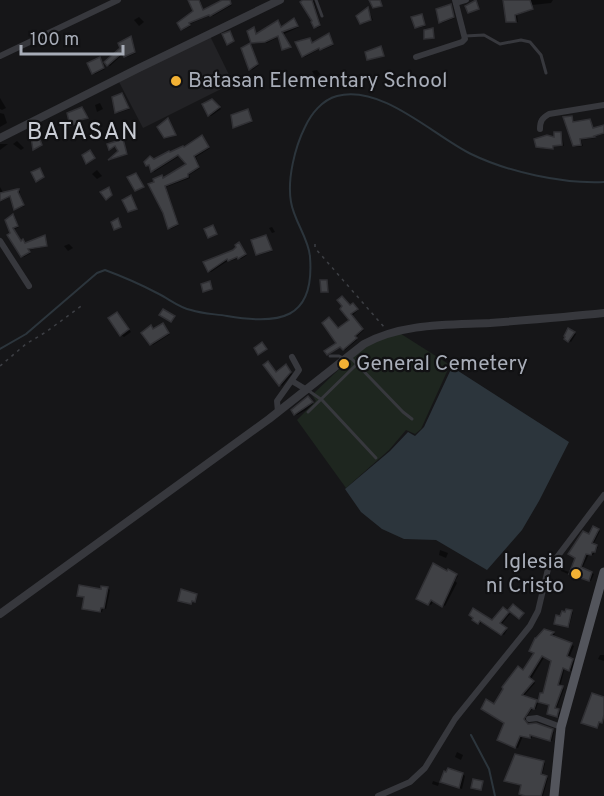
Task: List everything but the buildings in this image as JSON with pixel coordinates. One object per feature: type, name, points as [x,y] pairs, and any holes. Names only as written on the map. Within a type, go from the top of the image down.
[{"type":"main road","points":[[554,796],[561,727],[604,572]]},
{"type":"street","points":[[0,56],[118,0]]},
{"type":"street","points":[[0,138],[280,0]]},
{"type":"street","points":[[416,57],[462,42],[465,36],[456,2],[466,0]]},
{"type":"street","points":[[540,129],[543,117],[549,114],[604,105]]},
{"type":"street","points":[[0,241],[29,286]]},
{"type":"street","points":[[0,614],[278,412],[364,344],[388,333],[435,326],[540,320],[604,313]]},
{"type":"street","points":[[278,412],[277,401],[299,370],[292,357]]},
{"type":"street","points":[[292,381],[307,390]]},
{"type":"street","points":[[378,796],[410,782],[425,768],[455,719],[530,626],[538,611],[548,569],[604,495]]},
{"type":"street","points":[[529,719],[537,718],[561,727]]},
{"type":"lane","points":[[316,0],[322,16]]},
{"type":"lane","points":[[465,36],[484,36],[500,44],[521,40],[530,42],[541,55],[546,74]]},
{"type":"lane","points":[[330,356],[347,358],[357,364],[412,419]]},
{"type":"lane","points":[[308,411],[357,364]]},
{"type":"lane","points":[[307,390],[322,400],[376,458]]},
{"type":"path","points":[[315,244],[315,248],[388,333]]},
{"type":"path","points":[[0,366],[26,344],[84,304]]},
{"type":"shaded area","name":"Batasan Elementary School","points":[[210,36],[233,83],[143,128],[118,80]]},
{"type":"shaded area","points":[[398,332],[450,365],[421,429],[415,434],[406,430],[389,450],[346,488],[297,420],[316,401],[312,395],[355,354],[369,344]]},
{"type":"shaded area","points":[[452,367],[569,442],[522,530],[487,570],[436,540],[404,539],[382,529],[361,512],[345,489],[390,451],[408,432],[415,436],[424,427]]},
{"type":"waterway","points":[[0,349],[26,334],[97,273],[105,270],[146,287],[183,307],[205,313],[246,319],[277,318],[300,306],[310,278],[310,257],[291,202],[290,183],[293,163],[301,135],[310,117],[322,104],[337,96],[354,94],[372,97],[389,104],[456,146],[502,166],[554,179],[604,182]]},
{"type":"waterway","points":[[471,735],[489,769],[495,796]]},
{"type":"place","name":"Batasan Elementary School","points":[[176,81]]},
{"type":"place","name":"General Cemetery","points":[[344,364]]},
{"type":"place","name":"Iglesia ni Cristo","points":[[576,574]]},
{"type":"district","name":"BATASAN","points":[[83,133]]}]
